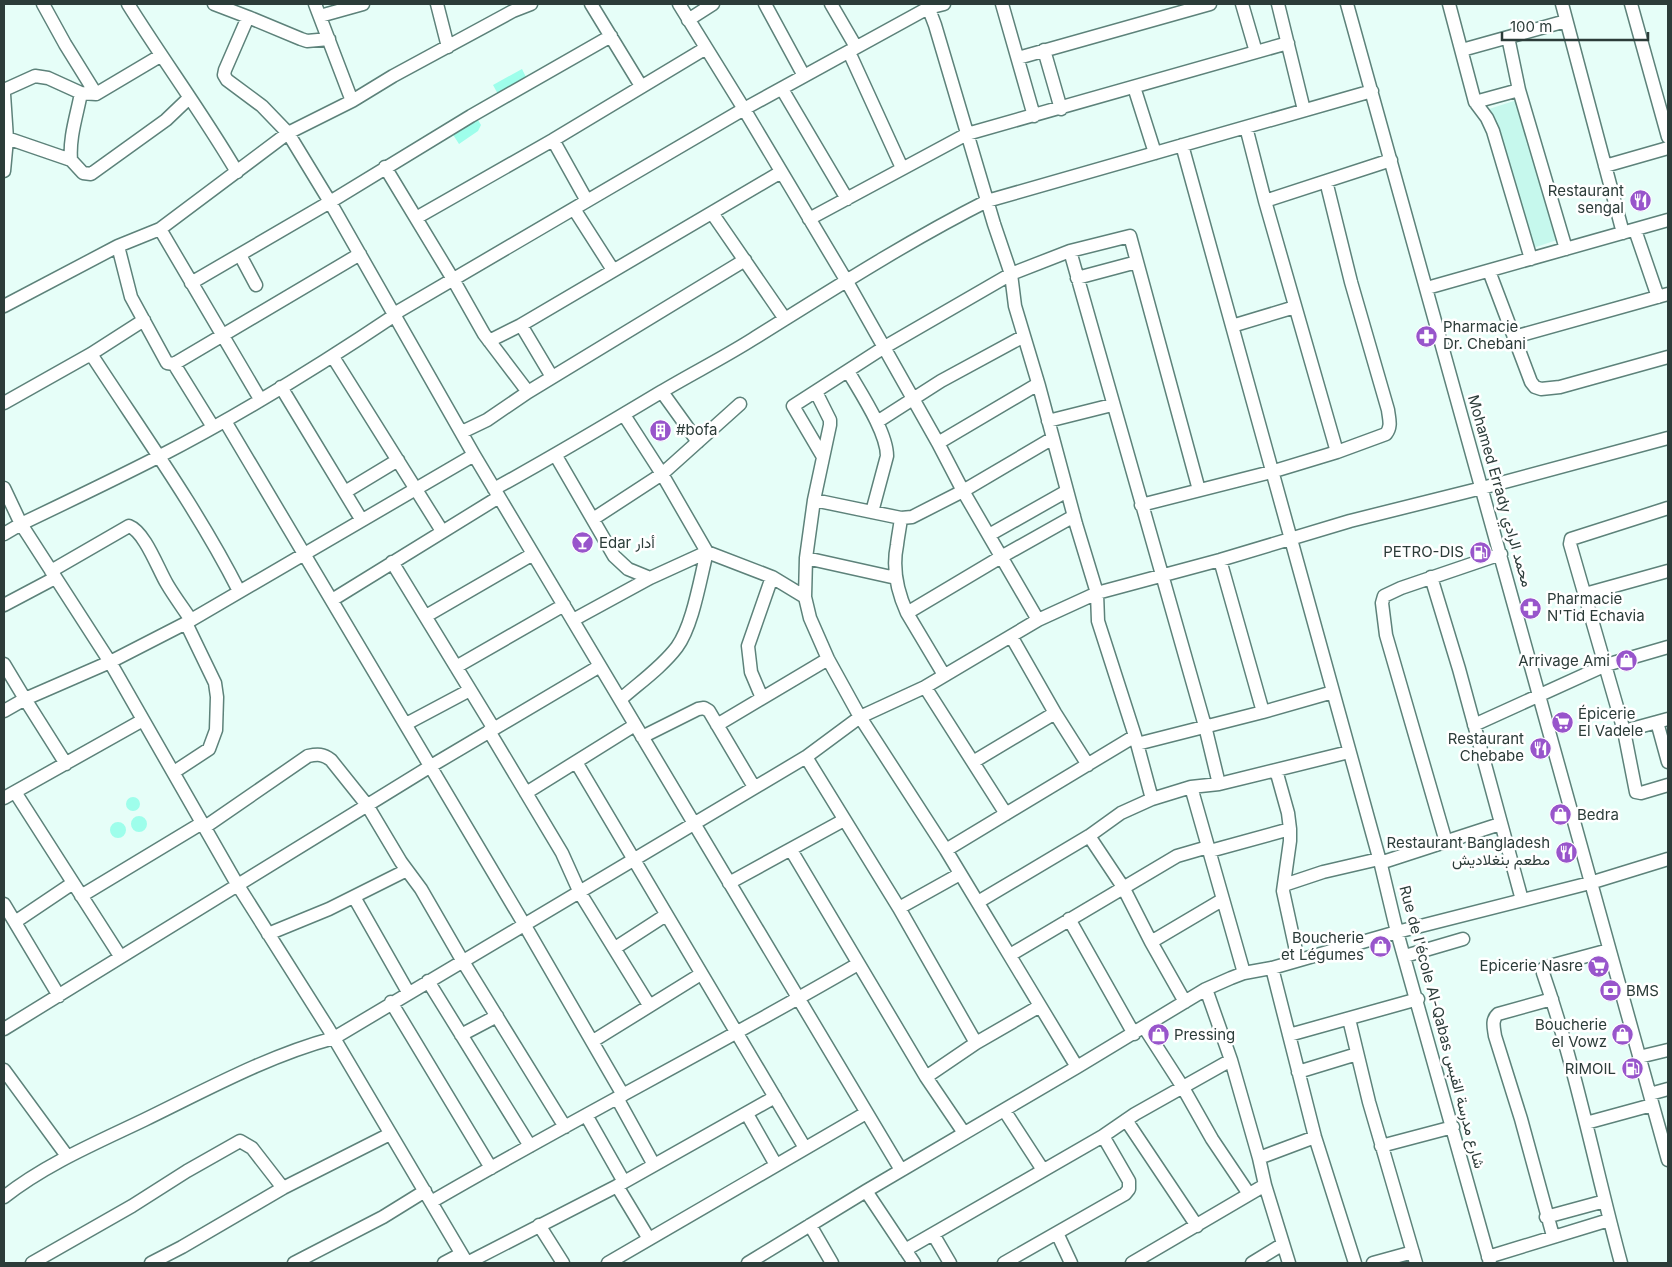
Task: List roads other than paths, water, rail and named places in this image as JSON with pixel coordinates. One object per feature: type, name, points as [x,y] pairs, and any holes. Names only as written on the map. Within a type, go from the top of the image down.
[{"type":"street","points":[[43,4],[96,94]]},
{"type":"street","points":[[128,4],[160,56],[210,127],[237,172]]},
{"type":"street","points":[[214,4],[248,16],[301,40],[330,39]]},
{"type":"street","points":[[315,4],[330,39],[352,101]]},
{"type":"street","points":[[320,16],[363,4]]},
{"type":"street","points":[[438,4],[448,47]]},
{"type":"street","points":[[4,306],[118,246],[160,229],[288,133],[352,101],[392,76],[448,47],[512,8],[530,4]]},
{"type":"street","points":[[591,4],[641,86]]},
{"type":"street","points":[[679,4],[846,280],[883,348],[914,399],[963,491],[1038,620]]},
{"type":"street","points":[[688,20],[713,4]]},
{"type":"street","points":[[765,4],[804,76]]},
{"type":"street","points":[[832,4],[853,49],[902,168]]},
{"type":"street","points":[[4,534],[158,457],[213,427],[334,356],[396,315],[399,311],[454,281],[744,109],[927,6],[944,4]]},
{"type":"street","points":[[1002,4],[1034,116]]},
{"type":"street","points":[[1018,58],[1210,4]]},
{"type":"street","points":[[1242,4],[1256,52]]},
{"type":"street","points":[[1278,4],[1304,110]]},
{"type":"street","name":"Mohamed Errady محمد الرادي","points":[[1351,4],[1372,91],[1668,1160]]},
{"type":"street","points":[[1449,4],[1474,102],[1487,118],[1493,130],[1532,259]]},
{"type":"street","points":[[1514,338],[1663,296],[1629,231],[1605,166],[1562,4]]},
{"type":"street","points":[[1631,4],[1666,121],[1668,137]]},
{"type":"street","points":[[927,6],[935,25],[987,201],[1012,274],[1015,306],[1097,593],[1098,621],[1136,740],[1152,799]]},
{"type":"street","points":[[248,16],[224,75],[227,80],[262,106],[288,133],[396,315],[474,455],[901,1170]]},
{"type":"street","points":[[1462,50],[1566,21]]},
{"type":"street","points":[[192,283],[330,202],[385,167],[611,36]]},
{"type":"street","points":[[1508,38],[1519,90],[1566,249]]},
{"type":"street","points":[[809,219],[967,134],[1288,44]]},
{"type":"street","points":[[416,218],[553,140],[706,48]]},
{"type":"street","points":[[1044,50],[1061,109]]},
{"type":"street","points":[[4,90],[35,76],[48,78],[81,93],[96,94],[160,56]]},
{"type":"street","points":[[1134,87],[1155,153]]},
{"type":"street","points":[[782,89],[847,198]]},
{"type":"street","points":[[1474,102],[1519,90]]},
{"type":"street","points":[[332,600],[556,456],[785,319],[846,280],[934,228],[987,201],[1372,91]]},
{"type":"street","points":[[71,160],[71,137],[77,118],[81,93]]},
{"type":"street","points":[[4,94],[4,171]]},
{"type":"street","points":[[5,138],[71,160],[83,173],[91,174],[158,126],[189,98]]},
{"type":"street","points":[[1246,127],[1265,201],[1337,452]]},
{"type":"street","points":[[553,140],[587,201]]},
{"type":"street","name":"Rue de l'école Al-Qabas شارع مدرسة القبس","points":[[1182,145],[1333,692],[1397,932],[1418,1000],[1489,1260]]},
{"type":"street","points":[[1605,166],[1668,148]]},
{"type":"street","points":[[1265,201],[1391,160]]},
{"type":"street","points":[[385,167],[489,341],[528,392]]},
{"type":"street","points":[[489,341],[521,325],[781,172]]},
{"type":"street","points":[[1141,505],[1271,472],[1337,452],[1386,434],[1390,425],[1388,410],[1351,282],[1326,181]]},
{"type":"street","points":[[574,210],[613,270]]},
{"type":"street","points":[[712,212],[785,319]]},
{"type":"street","points":[[1427,288],[1668,220]]},
{"type":"street","points":[[160,229],[260,399]]},
{"type":"street","points":[[823,457],[793,406],[883,348],[1012,274],[1070,251],[1130,236],[1199,490]]},
{"type":"street","points":[[118,246],[131,297],[167,363],[174,364],[360,254]]},
{"type":"street","points":[[1070,251],[1219,784]]},
{"type":"street","points":[[240,255],[256,286]]},
{"type":"street","points":[[462,432],[487,420],[552,377],[745,260]]},
{"type":"street","points":[[1077,278],[1137,262]]},
{"type":"street","points":[[1489,271],[1531,382],[1535,387],[1540,389],[1560,387],[1668,358]]},
{"type":"street","points":[[1232,326],[1295,307]]},
{"type":"street","points":[[4,403],[91,354],[144,320]]},
{"type":"street","points":[[521,325],[552,377]]},
{"type":"street","points":[[877,422],[941,381],[1024,336]]},
{"type":"street","points":[[91,354],[212,543],[239,591]]},
{"type":"street","points":[[334,356],[442,531]]},
{"type":"street","points":[[174,364],[213,427]]},
{"type":"street","points":[[848,371],[877,422],[887,451],[872,512]]},
{"type":"street","points":[[938,443],[1038,384]]},
{"type":"street","points":[[281,387],[361,519]]},
{"type":"street","points":[[662,392],[698,442]]},
{"type":"street","points":[[816,392],[830,420],[830,425],[814,500],[806,558],[805,597],[810,618],[828,659],[860,717],[946,850],[1077,1067]]},
{"type":"street","points":[[593,519],[662,474],[740,404]]},
{"type":"street","points":[[1048,421],[1112,405]]},
{"type":"street","points":[[624,416],[662,474],[707,552],[772,577],[805,597]]},
{"type":"street","points":[[224,420],[593,1041],[654,1165]]},
{"type":"street","points":[[814,500],[901,518],[912,517],[963,491],[1053,438]]},
{"type":"street","points":[[4,1195],[67,1156],[232,1077],[309,1045],[334,1038],[391,1002],[580,893],[806,757],[860,717],[925,687],[1038,620],[1097,593],[1220,560],[1350,521],[1668,438]]},
{"type":"street","points":[[4,711],[25,699],[110,662],[188,621],[474,455]]},
{"type":"street","points":[[556,456],[614,556],[628,569],[650,578]]},
{"type":"street","points":[[345,492],[398,460]]},
{"type":"street","points":[[4,488],[21,524],[110,662],[237,884],[334,1038],[465,1260]]},
{"type":"street","points":[[989,535],[1067,491]]},
{"type":"street","points":[[1668,508],[1571,538],[1570,544],[1586,594],[1624,731],[1636,792],[1640,793],[1668,785]]},
{"type":"street","points":[[907,613],[1074,516]]},
{"type":"street","points":[[901,518],[896,546],[896,578],[900,596],[907,613],[944,675]]},
{"type":"street","points":[[4,605],[130,526],[133,527],[143,539],[188,621],[215,683],[217,697],[216,730],[209,749],[174,772]]},
{"type":"street","points":[[573,620],[650,578],[707,552]]},
{"type":"street","points":[[621,699],[666,659],[685,634],[707,552]]},
{"type":"street","points":[[426,616],[533,554]]},
{"type":"street","points":[[1446,842],[1389,644],[1382,603],[1384,596],[1392,592],[1501,554]]},
{"type":"street","points":[[806,558],[896,578]]},
{"type":"street","points":[[1220,560],[1262,712]]},
{"type":"street","points":[[392,562],[470,690],[526,794],[562,853],[580,893],[650,1005]]},
{"type":"street","points":[[1586,594],[1668,571]]},
{"type":"street","points":[[762,698],[751,672],[748,646],[772,577]]},
{"type":"street","points":[[1431,577],[1522,900]]},
{"type":"street","points":[[456,667],[564,605]]},
{"type":"street","points":[[1011,636],[1054,713],[1088,765]]},
{"type":"street","points":[[1474,725],[1606,665],[1668,647]]},
{"type":"street","points":[[717,725],[828,659]]},
{"type":"street","points":[[4,664],[7,678],[25,699],[66,764]]},
{"type":"street","points":[[4,1029],[366,805],[600,666]]},
{"type":"street","points":[[925,687],[1006,814]]},
{"type":"street","points":[[406,724],[470,690]]},
{"type":"street","points":[[946,850],[1088,765],[1136,740],[1262,712],[1333,692]]},
{"type":"street","points":[[642,737],[698,709],[707,709],[754,787]]},
{"type":"street","points":[[972,762],[1054,713]]},
{"type":"street","points":[[120,956],[73,883],[9,795],[143,720]]},
{"type":"street","points":[[1624,731],[1663,720],[1668,762]]},
{"type":"street","points":[[526,794],[635,725]]},
{"type":"street","points":[[978,902],[1089,836],[1121,813],[1152,799],[1191,787],[1219,784],[1349,752]]},
{"type":"street","points":[[81,896],[204,825],[308,756],[317,754],[324,756],[331,760],[366,805],[421,889],[462,960],[565,1127]]},
{"type":"street","points":[[806,757],[899,908],[976,1043]]},
{"type":"street","points":[[576,762],[805,1148]]},
{"type":"street","points":[[1276,770],[1288,813],[1290,829],[1283,892],[1298,960]]},
{"type":"street","points":[[1191,787],[1244,973]]},
{"type":"street","points":[[729,883],[844,820]]},
{"type":"street","points":[[1284,885],[1323,872],[1379,861],[1500,824]]},
{"type":"street","points":[[1010,956],[1177,856],[1290,829]]},
{"type":"street","points":[[1089,836],[1123,887],[1185,1002]]},
{"type":"street","points":[[791,850],[926,1077],[964,1133]]},
{"type":"street","points":[[757,1261],[810,1225],[866,1191],[1206,989],[1244,973],[1272,968],[1397,932],[1590,882],[1668,859]]},
{"type":"street","points":[[268,934],[354,897],[408,870]]},
{"type":"street","points":[[899,908],[960,874]]},
{"type":"street","points":[[14,922],[73,883]]},
{"type":"street","points":[[354,897],[408,992]]},
{"type":"street","points":[[1151,942],[1222,900]]},
{"type":"street","points":[[4,904],[59,996]]},
{"type":"street","points":[[615,948],[666,915]]},
{"type":"street","points":[[1069,919],[1139,1030],[1182,1086],[1212,1139],[1249,1194]]},
{"type":"street","points":[[1405,956],[1463,939]]},
{"type":"street","points":[[1609,950],[1544,969],[1543,973],[1586,1123],[1621,1263]]},
{"type":"street","points":[[431,1202],[858,964]]},
{"type":"street","points":[[1272,968],[1315,1137],[1355,1263]]},
{"type":"street","points":[[593,1041],[701,974]]},
{"type":"street","points":[[428,981],[530,1146]]},
{"type":"street","points":[[1206,989],[1231,1060],[1289,1263]]},
{"type":"street","points":[[1289,1035],[1418,1000]]},
{"type":"street","points":[[1552,1000],[1498,1014],[1494,1017],[1493,1022],[1495,1036],[1521,1119],[1553,1236]]},
{"type":"street","points":[[391,1002],[491,1168]]},
{"type":"street","points":[[926,1077],[976,1043],[1040,1006]]},
{"type":"street","points":[[461,1035],[497,1016]]},
{"type":"street","points":[[1349,1018],[1381,1146],[1415,1258],[1373,1263]]},
{"type":"street","points":[[1639,1057],[1668,1050]]},
{"type":"street","points":[[1298,1072],[1357,1054]]},
{"type":"street","points":[[905,1250],[1103,1136],[1182,1086],[1231,1060]]},
{"type":"street","points":[[4,1070],[67,1156]]},
{"type":"street","points":[[1586,1123],[1651,1099],[1668,1089]]},
{"type":"street","points":[[444,1263],[465,1260],[539,1225],[620,1184],[775,1097]]},
{"type":"street","points":[[1004,1110],[1043,1170]]},
{"type":"street","points":[[608,1263],[866,1113]]},
{"type":"street","points":[[746,1114],[776,1165]]},
{"type":"street","points":[[586,1115],[649,1239]]},
{"type":"street","points":[[1126,1120],[1197,1226]]},
{"type":"street","points":[[1381,1146],[1453,1127]]},
{"type":"street","points":[[151,1263],[283,1188],[390,1134]]},
{"type":"street","points":[[1004,1263],[1124,1194],[1129,1189],[1130,1181],[1103,1136]]},
{"type":"street","points":[[1259,1158],[1315,1137]]},
{"type":"street","points":[[32,1263],[240,1141],[252,1148],[283,1188]]},
{"type":"street","points":[[1132,1263],[1265,1184]]},
{"type":"street","points":[[294,1263],[383,1217],[425,1191]]},
{"type":"street","points":[[866,1191],[914,1263]]},
{"type":"street","points":[[1546,1216],[1605,1200]]},
{"type":"street","points":[[1489,1260],[1553,1236],[1610,1220]]},
{"type":"street","points":[[539,1225],[562,1263]]},
{"type":"street","points":[[810,1225],[832,1263]]},
{"type":"street","points":[[1057,1233],[1071,1263]]},
{"type":"street","points":[[933,1234],[950,1263]]},
{"type":"street","points":[[1252,1263],[1283,1244]]},
{"type":"place","name":"Restaurant sengal","points":[[1640,200]]},
{"type":"place","name":"Pharmacie Dr. Chebani","points":[[1427,336]]},
{"type":"place","name":"#bofa","points":[[660,430]]},
{"type":"place","name":"Edar أدار","points":[[583,543]]},
{"type":"place","name":"PETRO-DIS","points":[[1480,552]]},
{"type":"place","name":"Pharmacie N'Tid Echavia","points":[[1531,608]]},
{"type":"place","name":"Arrivage Ami","points":[[1626,661]]},
{"type":"place","name":"Épicerie El Vadele","points":[[1562,723]]},
{"type":"place","name":"Restaurant Chebabe","points":[[1540,748]]},
{"type":"place","name":"Bedra","points":[[1561,815]]},
{"type":"place","name":"Restaurant Bangladesh مطعم بنغلاديش","points":[[1566,852]]},
{"type":"place","name":"Boucherie et Légumes","points":[[1380,947]]},
{"type":"place","name":"Epicerie Nasre","points":[[1599,966]]},
{"type":"place","name":"BMS","points":[[1610,991]]},
{"type":"place","name":"Boucherie el Vowz","points":[[1623,1034]]},
{"type":"place","name":"Pressing","points":[[1158,1035]]},
{"type":"place","name":"RIMOIL","points":[[1632,1069]]}]
